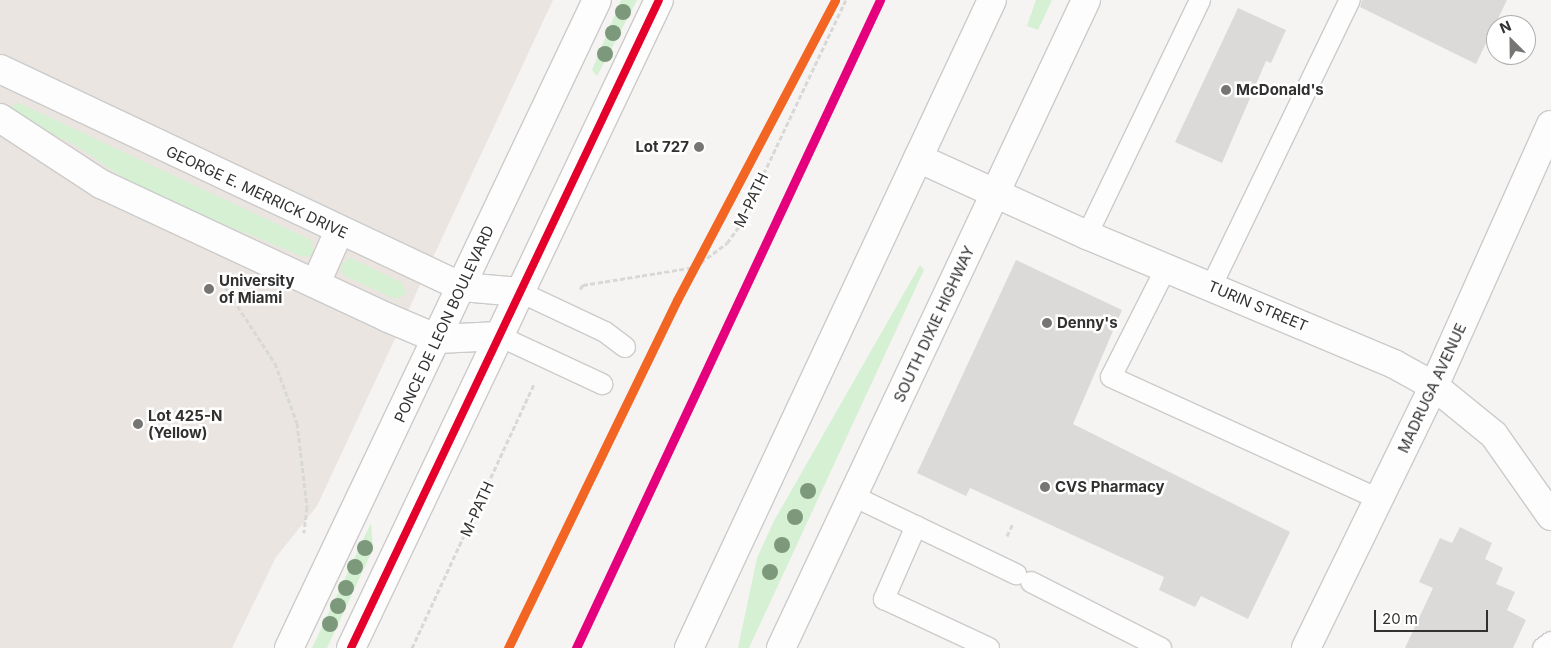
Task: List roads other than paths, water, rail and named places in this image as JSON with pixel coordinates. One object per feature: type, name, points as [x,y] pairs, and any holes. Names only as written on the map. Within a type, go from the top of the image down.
[{"type":"main road","name":"PONCE DE LEON BOULEVARD","points":[[289,648],[438,339],[597,0]]},
{"type":"main road","points":[[351,648],[659,0]]},
{"type":"main road","points":[[689,648],[992,0]]},
{"type":"main road","name":"SOUTH DIXIE HIGHWAY","points":[[781,648],[1086,0]]},
{"type":"main road","name":"GEORGE E. MERRICK DRIVE","points":[[0,69],[339,231],[462,287],[520,292]]},
{"type":"main road","points":[[0,118],[102,184],[438,339],[499,336]]},
{"type":"main road","name":"MADRUGA AVENUE","points":[[1306,648],[1434,386],[1551,125]]},
{"type":"main road","name":"TURIN STREET","points":[[918,158],[1087,235],[1394,364],[1434,386],[1494,435],[1551,516]]},
{"type":"main road","points":[[316,283],[339,231]]},
{"type":"lane","points":[[1087,235],[1200,0]]},
{"type":"lane","points":[[1210,287],[1350,0]]},
{"type":"lane","points":[[1166,268],[1111,377],[1379,499]]},
{"type":"lane","points":[[520,292],[605,332],[625,347]]},
{"type":"lane","points":[[499,336],[602,384]]},
{"type":"lane","points":[[853,496],[1024,578],[1161,648]]},
{"type":"lane","points":[[916,526],[884,599],[989,648]]},
{"type":"lane","points":[[1543,648],[1551,642]]},
{"type":"place","name":"McDonald's","points":[[1226,90]]},
{"type":"place","name":"Lot 727","points":[[699,147]]},
{"type":"place","name":"University of Miami","points":[[209,289]]},
{"type":"place","name":"Denny's","points":[[1047,323]]},
{"type":"place","name":"Lot 425-N (Yellow)","points":[[138,424]]},
{"type":"place","name":"CVS Pharmacy","points":[[1045,487]]}]
